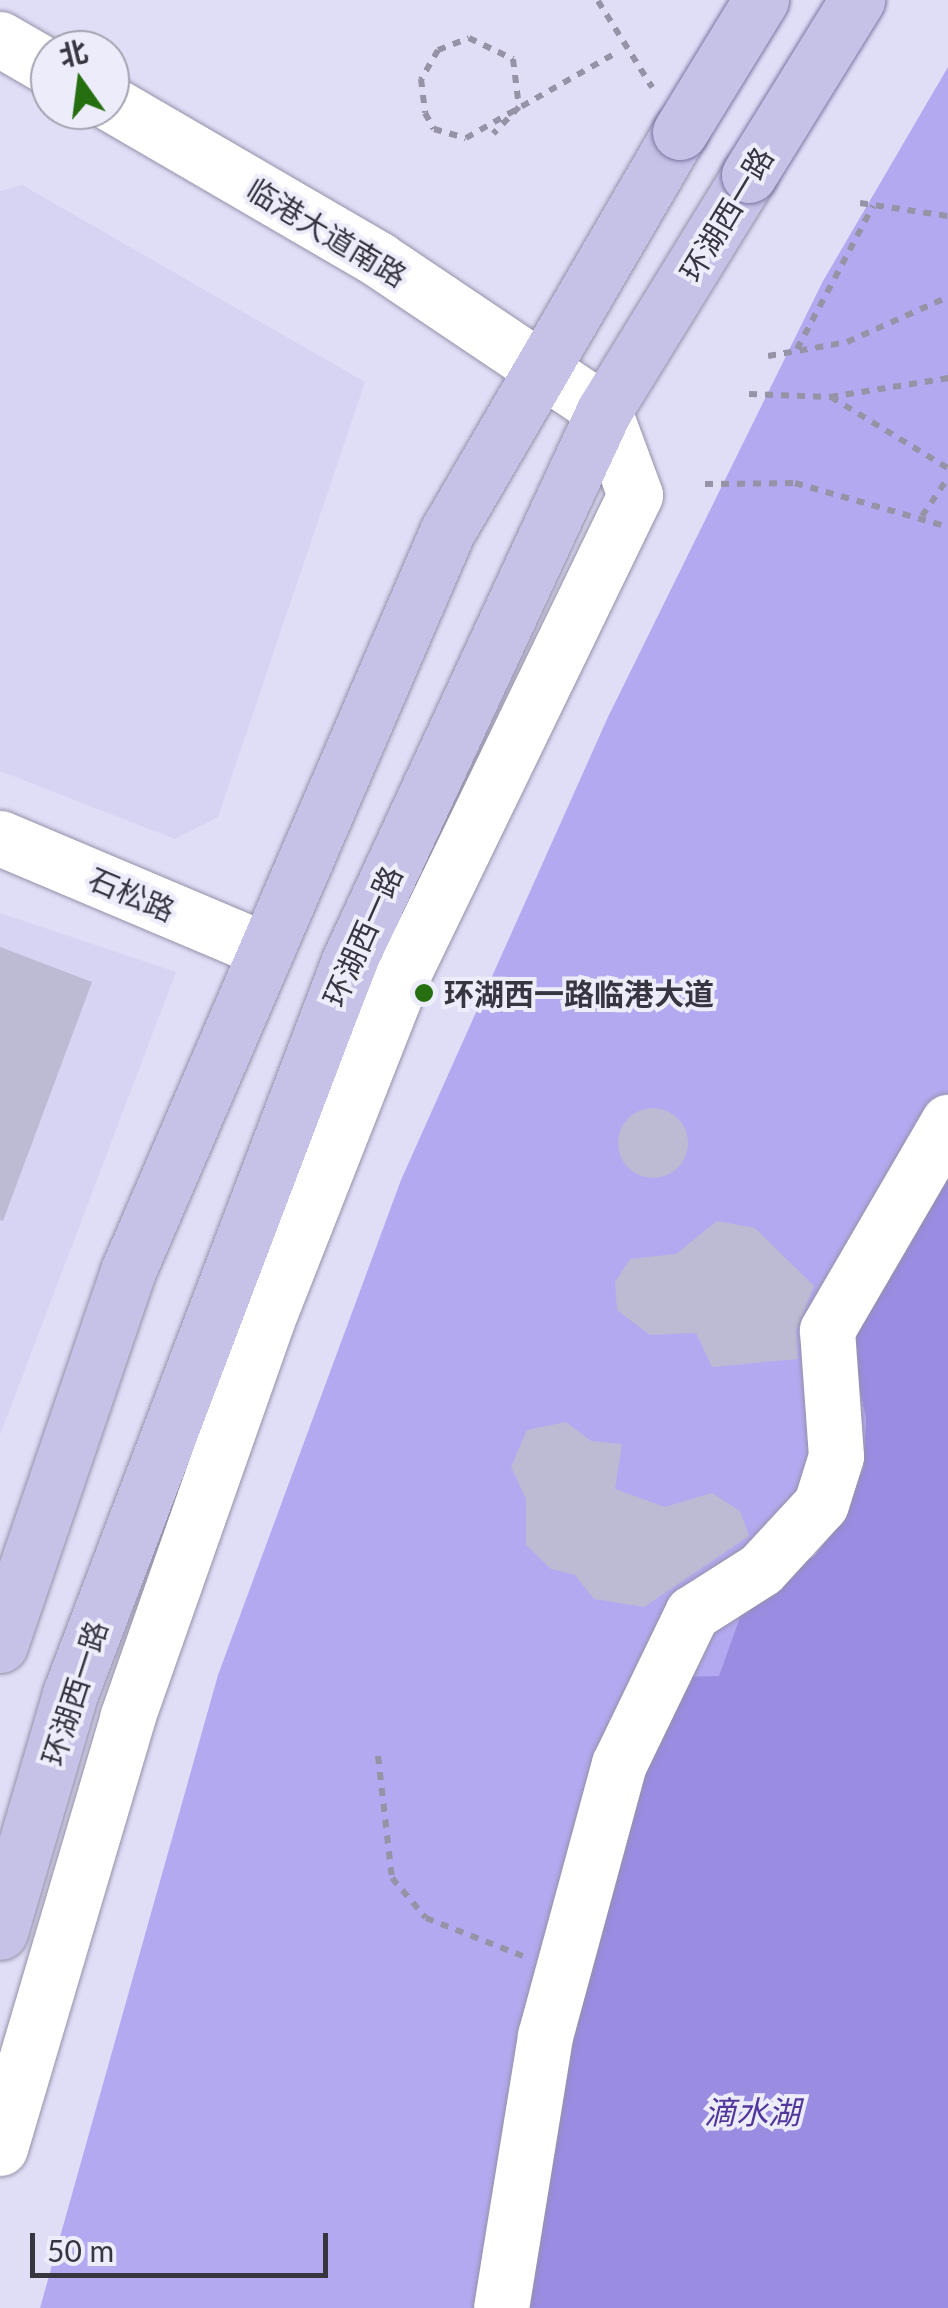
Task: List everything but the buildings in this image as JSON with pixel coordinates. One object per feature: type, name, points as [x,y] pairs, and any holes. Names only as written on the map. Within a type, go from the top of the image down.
[{"type":"main road","points":[[0,1645],[128,1270],[446,532],[760,0]]},
{"type":"main road","name":"环湖西一路","points":[[0,1932],[70,1694],[328,1015],[604,411],[856,0]]},
{"type":"street","points":[[0,39],[30,56]]},
{"type":"street","name":"临港大道南路","points":[[130,115],[378,259],[537,373],[604,411]]},
{"type":"street","points":[[0,2148],[127,1718],[266,1320],[404,972],[636,496],[604,411]]},
{"type":"street","name":"石松路","points":[[0,838],[264,950]]},
{"type":"street","points":[[501,2308],[524,2133],[561,1972],[619,1764],[670,1648],[692,1613],[762,1570],[821,1504],[836,1456],[827,1330],[861,1258],[948,1122]]},
{"type":"path","points":[[598,1],[652,87]]},
{"type":"path","points":[[493,134],[519,107],[513,59],[469,38],[438,50],[422,79],[425,114],[434,129],[466,138],[612,55]]},
{"type":"path","points":[[860,203],[948,216]]},
{"type":"path","points":[[797,350],[873,206]]},
{"type":"path","points":[[768,356],[847,342],[948,297]]},
{"type":"path","points":[[749,394],[830,397],[948,378]]},
{"type":"path","points":[[830,397],[948,468]]},
{"type":"path","points":[[922,516],[948,478]]},
{"type":"path","points":[[705,484],[796,484],[922,516],[948,527]]},
{"type":"path","points":[[378,1756],[392,1878],[426,1918],[561,1972]]},
{"type":"shaded area","points":[[948,67],[948,1168],[848,1338],[866,1419],[863,1469],[838,1525],[784,1579],[521,2308],[40,2308],[218,1675],[401,1180],[608,717],[823,281]]},
{"type":"shaded area","points":[[22,185],[365,382],[218,817],[175,839],[0,771],[0,191]]},
{"type":"shaded area","points":[[0,913],[176,972],[0,1435]]},
{"type":"water","name":"滴水湖","points":[[948,1168],[948,2308],[521,2308],[546,2129],[610,1866],[679,1677],[719,1676],[747,1598],[814,1556],[838,1525],[863,1469],[866,1419],[848,1338]]},
{"type":"place","name":"环湖西一路临港大道","points":[[424,993]]}]
